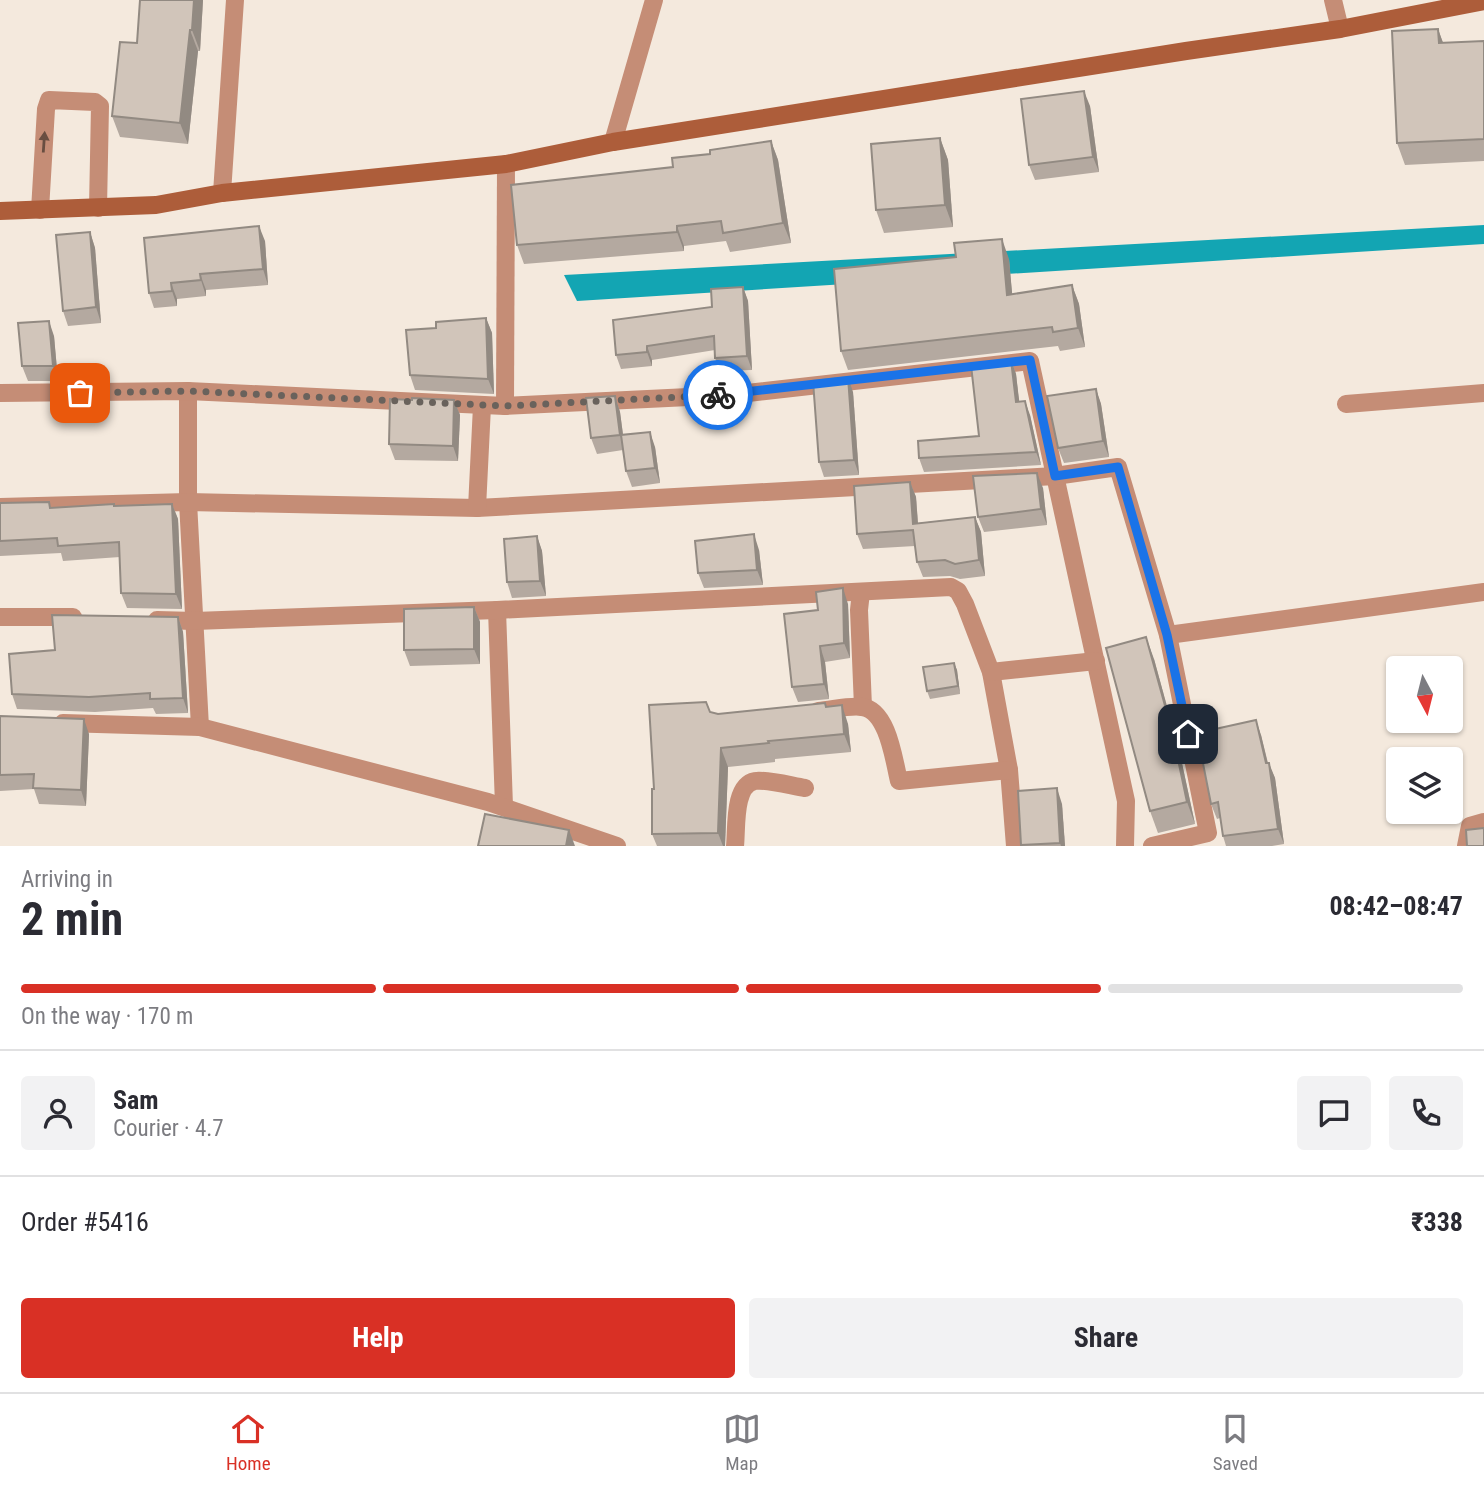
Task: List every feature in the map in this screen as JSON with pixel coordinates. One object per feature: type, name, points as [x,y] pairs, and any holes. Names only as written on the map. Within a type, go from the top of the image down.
[{"type":"main road","points":[[0,211],[156,205],[222,193],[506,164],[613,142],[1340,29],[1484,1]]},
{"type":"street","points":[[222,193],[235,0]]},
{"type":"street","points":[[613,142],[654,0]]},
{"type":"street","points":[[1333,0],[1340,29]]},
{"type":"street","points":[[40,210],[46,109],[49,100],[56,99],[95,102],[100,106],[97,208]]},
{"type":"street","points":[[505,406],[506,164]]},
{"type":"street","points":[[0,393],[188,391],[505,406],[730,395],[1030,360],[1126,801],[1125,846]]},
{"type":"street","points":[[188,391],[188,502],[200,727]]},
{"type":"street","points":[[1346,404],[1484,393]]},
{"type":"street","points":[[477,508],[482,405]]},
{"type":"street","points":[[0,507],[188,502],[477,508],[1055,476],[1118,467],[1167,635],[1208,833],[1152,846]]},
{"type":"street","points":[[142,619],[195,621],[497,610],[951,587],[958,591],[991,672],[1009,770],[1015,846]]},
{"type":"street","points":[[861,592],[859,610],[863,707]]},
{"type":"street","points":[[1167,635],[1484,593]]},
{"type":"street","points":[[484,824],[496,804],[497,610]]},
{"type":"street","points":[[0,617],[89,617]]},
{"type":"street","points":[[991,672],[1096,661]]},
{"type":"street","points":[[800,713],[863,707],[872,710],[883,721],[899,781],[1009,770]]},
{"type":"street","points":[[40,722],[200,727],[496,804],[585,841],[617,846]]},
{"type":"street","points":[[735,846],[739,799],[744,787],[754,781],[805,788]]},
{"type":"street","points":[[1466,846],[1469,826],[1484,822]]},
{"type":"water","points":[[1484,225],[1484,244],[577,301],[564,275]]},
{"type":"building","points":[[140,0],[194,0],[180,123],[112,116],[120,42],[137,43]]},
{"type":"building","points":[[1438,29],[1439,43],[1484,41],[1484,139],[1397,143],[1392,31]]},
{"type":"building","points":[[1084,91],[1093,157],[1029,165],[1021,99]]},
{"type":"building","points":[[940,138],[945,205],[876,210],[871,144]]},
{"type":"building","points":[[771,141],[783,223],[723,233],[721,221],[677,226],[677,232],[517,245],[511,185],[673,167],[672,158],[710,154],[710,150]]},
{"type":"building","points":[[259,226],[263,269],[200,274],[201,280],[171,283],[172,291],[149,293],[144,238]]},
{"type":"building","points":[[90,232],[96,307],[63,311],[56,235]]},
{"type":"building","points":[[1002,239],[1007,295],[1072,285],[1078,328],[1053,332],[1052,327],[841,351],[834,269],[956,257],[954,243]]},
{"type":"building","points":[[743,287],[747,356],[715,358],[714,336],[647,346],[647,352],[616,355],[613,320],[712,307],[711,289]]},
{"type":"building","points":[[486,318],[488,379],[410,375],[406,330],[436,328],[436,322]]},
{"type":"building","points":[[49,321],[53,366],[22,366],[18,323]]},
{"type":"building","points":[[1011,360],[1016,402],[1025,401],[1036,452],[919,458],[918,441],[979,436],[971,365]]},
{"type":"building","points":[[848,377],[854,460],[819,462],[813,381]]},
{"type":"building","points":[[1096,389],[1103,441],[1058,448],[1047,396]]},
{"type":"building","points":[[615,396],[620,435],[591,438],[586,398]]},
{"type":"building","points":[[390,399],[454,400],[453,446],[389,444]]},
{"type":"building","points":[[650,432],[655,468],[626,471],[621,435]]},
{"type":"building","points":[[1037,473],[1041,509],[978,517],[973,476]]},
{"type":"building","points":[[910,482],[913,524],[975,517],[979,560],[955,564],[945,560],[917,562],[913,530],[857,534],[854,486]]},
{"type":"building","points":[[49,502],[50,508],[172,504],[176,594],[121,593],[119,542],[58,546],[57,538],[0,541],[0,503]]},
{"type":"building","points":[[754,534],[757,570],[698,573],[695,541]]},
{"type":"building","points":[[537,536],[540,581],[507,582],[504,539]]},
{"type":"building","points":[[843,588],[844,643],[820,646],[824,684],[792,687],[784,614],[818,610],[816,592]]},
{"type":"building","points":[[474,607],[474,649],[404,650],[404,609]]},
{"type":"building","points":[[52,615],[178,617],[183,698],[150,699],[150,693],[89,697],[12,694],[9,654],[55,650]]},
{"type":"building","points":[[1146,637],[1172,731],[1187,802],[1150,811],[1106,648]]},
{"type":"building","points":[[954,663],[958,686],[927,691],[923,667]]},
{"type":"building","points":[[706,702],[710,712],[718,714],[825,703],[826,707],[842,705],[844,734],[721,748],[718,833],[652,834],[654,789],[649,705]]},
{"type":"building","points":[[0,716],[84,719],[81,790],[33,788],[34,774],[0,775]]},
{"type":"building","points":[[1256,720],[1266,763],[1269,763],[1278,829],[1223,836],[1218,802],[1211,804],[1197,733]]},
{"type":"building","points":[[1057,788],[1060,843],[1021,845],[1018,791]]},
{"type":"building","points":[[485,814],[569,830],[566,846],[478,846]]},
{"type":"building","points":[[1484,828],[1484,846],[1467,846],[1466,830]]},
{"type":"way so far","points":[[80,393],[188,391],[505,406],[718,395]]},
{"type":"route","points":[[718,395],[1030,360],[1055,476],[1118,467],[1167,635],[1188,734]]}]
